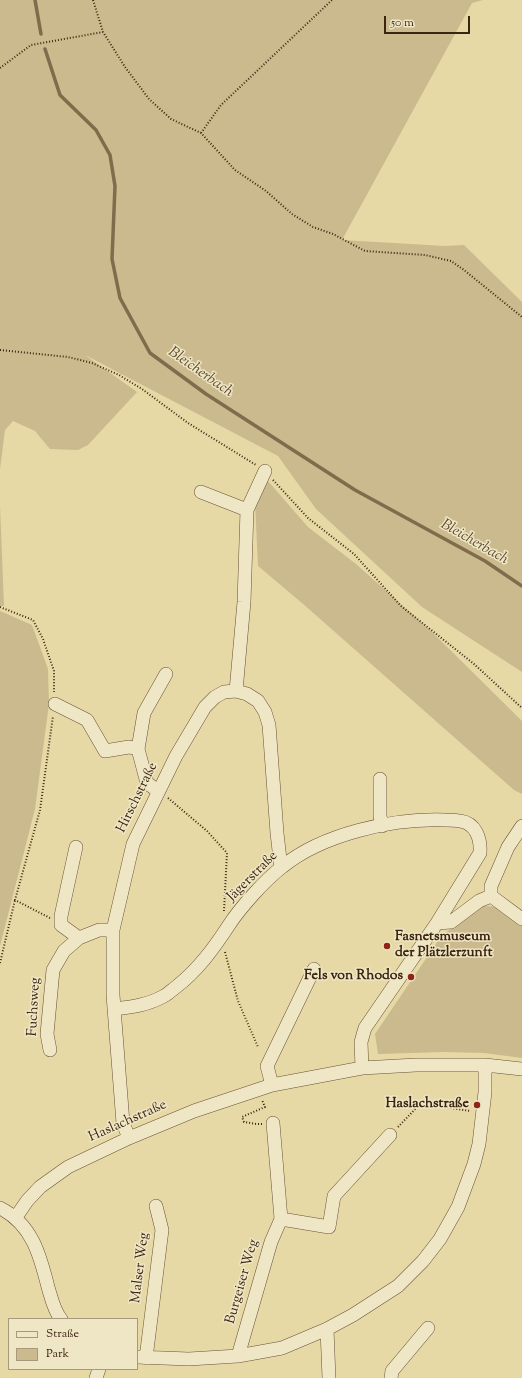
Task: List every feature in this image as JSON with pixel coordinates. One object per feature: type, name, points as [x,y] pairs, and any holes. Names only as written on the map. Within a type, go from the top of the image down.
[{"type":"street","points":[[265,471],[247,510],[244,602],[236,691],[247,694],[258,701],[265,712],[269,725],[281,868]]},
{"type":"street","points":[[201,492],[247,510]]},
{"type":"street","points":[[158,791],[147,783],[138,749],[144,713],[166,674]]},
{"type":"street","name":"Hirschstraße","points":[[129,1138],[123,1123],[114,1009],[113,930],[133,844],[176,756],[205,707],[220,694],[224,692],[236,691]]},
{"type":"street","points":[[55,704],[87,720],[106,751],[129,747],[138,749]]},
{"type":"street","points":[[380,779],[380,816],[382,826]]},
{"type":"street","name":"Jägerstraße","points":[[114,1009],[141,1006],[165,996],[191,975],[222,938],[229,924],[255,893],[281,868],[294,858],[322,844],[351,833],[393,823],[435,820],[461,821],[475,829],[480,844],[480,853],[437,923]]},
{"type":"street","points":[[522,826],[508,847],[491,886],[492,896],[522,919]]},
{"type":"street","points":[[76,847],[61,916],[61,925],[79,938]]},
{"type":"street","points":[[362,1068],[361,1042],[365,1028],[437,923],[451,922],[479,901],[492,896]]},
{"type":"street","name":"Fuchsweg","points":[[50,1050],[47,1034],[53,970],[64,951],[79,938],[100,930],[113,930]]},
{"type":"street","points":[[272,1085],[266,1066],[314,969]]},
{"type":"street","name":"Haslachstraße","points":[[16,1217],[27,1201],[40,1187],[68,1167],[129,1138],[194,1111],[272,1085],[362,1068],[416,1065],[485,1065],[522,1069]]},
{"type":"street","points":[[141,1358],[189,1359],[238,1356],[282,1348],[327,1329],[353,1315],[398,1286],[423,1261],[440,1239],[458,1207],[474,1164],[479,1144],[483,1113],[485,1065]]},
{"type":"street","points":[[273,1123],[282,1219],[329,1227],[334,1196],[390,1135]]},
{"type":"street","name":"Malser Weg","points":[[141,1358],[162,1230],[156,1206]]},
{"type":"street","points":[[0,1208],[16,1217],[34,1242],[41,1258],[50,1295],[60,1318]]},
{"type":"street","name":"Burgeiser Weg","points":[[238,1356],[271,1242],[282,1219]]},
{"type":"street","points":[[390,1378],[392,1372],[428,1328]]},
{"type":"street","points":[[327,1329],[329,1378]]},
{"type":"path","points":[[93,0],[103,32],[125,67],[149,99],[171,119],[201,132],[235,170],[266,192],[292,214],[313,227],[333,234],[365,251],[425,255],[451,261],[522,317]]},
{"type":"path","points":[[201,132],[221,105],[332,0]]},
{"type":"path","points":[[0,68],[31,45],[103,32]]},
{"type":"path","points":[[0,350],[68,357],[92,363],[119,375],[142,388],[188,423],[265,471],[308,518],[354,554],[401,606],[474,664],[522,708]]},
{"type":"path","points":[[0,607],[33,620],[43,639],[54,670],[55,704],[40,810],[15,900],[0,963]]},
{"type":"path","points":[[158,791],[168,797],[207,831],[227,853],[223,916],[229,924]]},
{"type":"path","points":[[15,900],[50,918]]},
{"type":"path","points":[[222,938],[238,1001],[258,1047]]},
{"type":"path","points":[[257,1090],[265,1107],[242,1117],[244,1122],[256,1124],[273,1123]]},
{"type":"path","points":[[390,1135],[421,1103],[483,1113]]},
{"type":"green space","points":[[0,0],[483,0],[472,3],[342,240],[445,246],[464,245],[522,302],[522,672],[422,607],[316,509],[278,456],[85,355],[137,392],[88,445],[78,450],[50,449],[35,431],[13,421],[5,430],[0,469]]},
{"type":"green space","points":[[268,481],[308,527],[356,564],[430,630],[522,721],[522,794],[514,790],[258,566],[255,502]]},
{"type":"green space","points":[[0,505],[4,606],[0,606]]},
{"type":"green space","points":[[0,611],[32,625],[48,669],[49,704],[35,809],[0,946]]},
{"type":"green space","points":[[483,906],[502,907],[522,924],[522,1058],[484,1053],[444,1052],[378,1054],[375,1034],[442,935]]},
{"type":"waterway","name":"Bleicherbach","points":[[35,0],[41,34]]},
{"type":"waterway","name":"Bleicherbach","points":[[45,49],[60,95],[96,130],[110,155],[115,186],[112,259],[120,298],[150,353],[206,394],[355,490],[485,561],[522,586]]},
{"type":"place","name":"Fasnetsmuseum der Plätzlerzunft","points":[[387,946]]},
{"type":"place","name":"Fels von Rhodos","points":[[411,977]]},
{"type":"place","name":"Haslachstraße","points":[[477,1105]]}]
